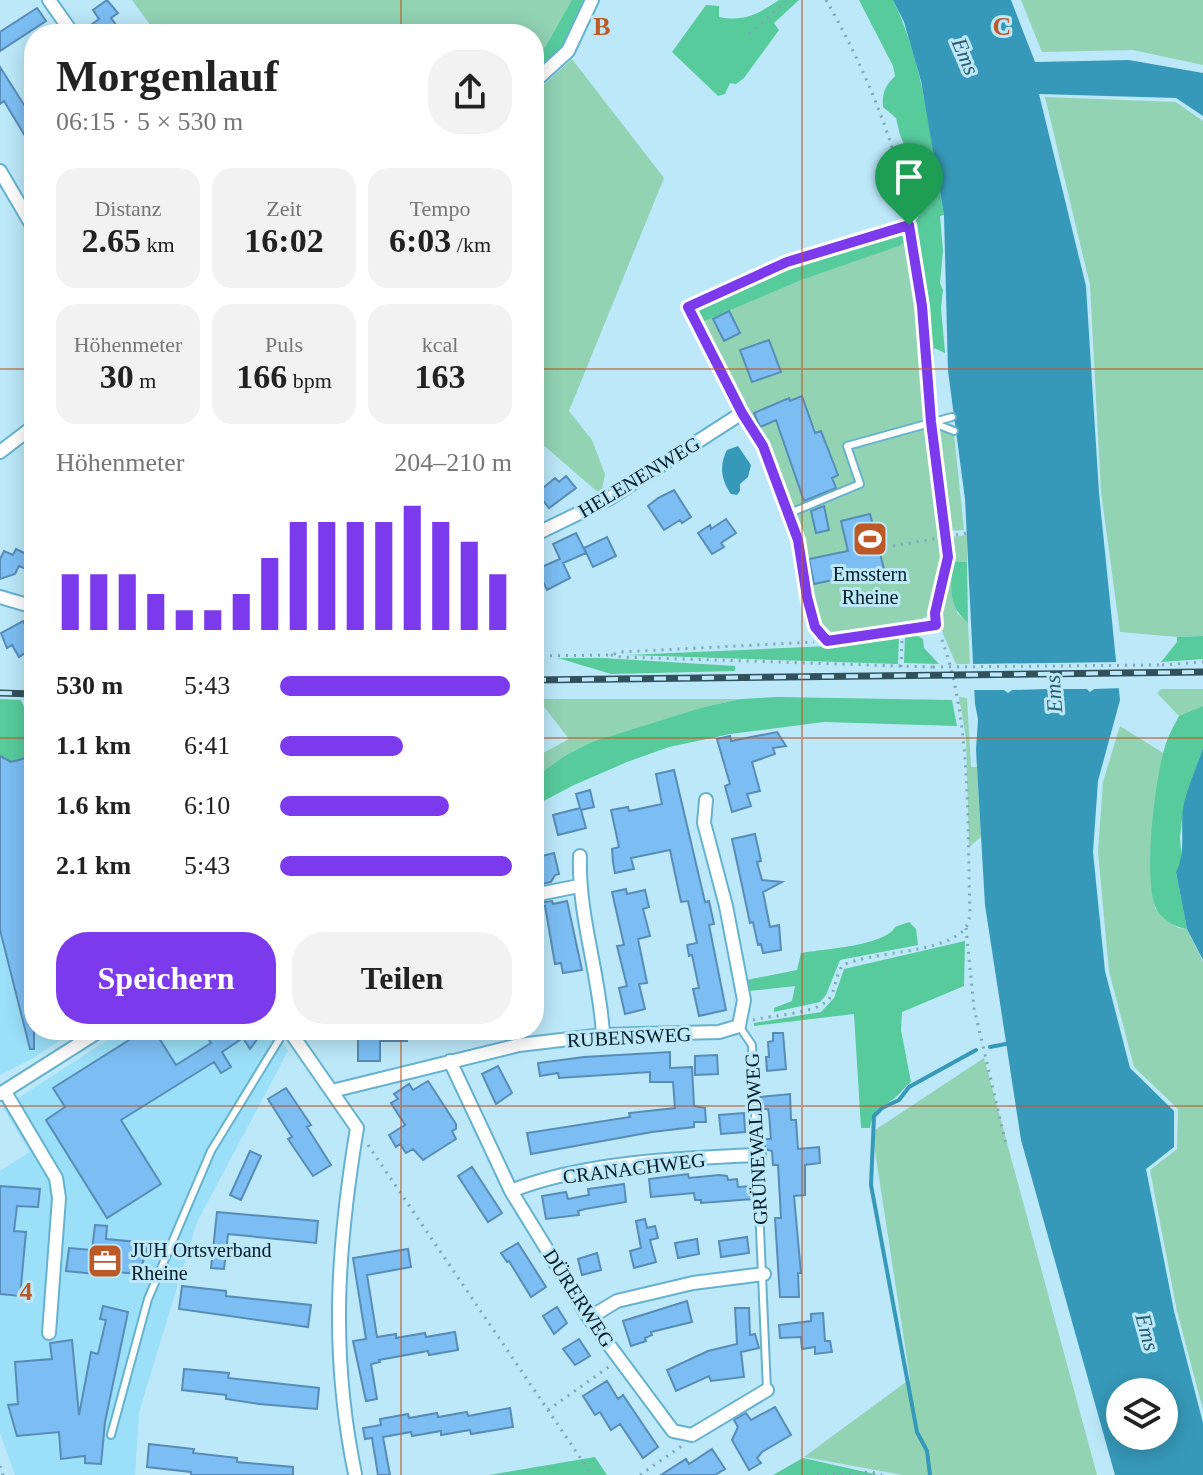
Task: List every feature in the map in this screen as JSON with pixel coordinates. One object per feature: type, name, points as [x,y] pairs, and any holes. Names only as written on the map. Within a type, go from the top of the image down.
[{"type":"street","points":[[49,0],[66,24]]},
{"type":"street","points":[[544,73],[568,51],[592,0]]},
{"type":"street","points":[[0,171],[24,212]]},
{"type":"street","name":"HELENENWEG","points":[[544,530],[610,498],[742,413]]},
{"type":"street","points":[[0,452],[24,434]]},
{"type":"street","points":[[0,597],[24,604]]},
{"type":"street","name":"GRÜNEWALDWEG","points":[[706,800],[704,823],[726,906],[744,1000],[739,1026]]},
{"type":"street","points":[[580,856],[579,886],[602,1012],[603,1035]]},
{"type":"street","points":[[544,893],[579,886]]},
{"type":"street","name":"RUBENSWEG","points":[[332,1091],[519,1045],[603,1035],[719,1032],[739,1026]]},
{"type":"street","points":[[49,1333],[59,1198],[56,1178],[2,1093],[85,1040]]},
{"type":"street","points":[[294,1040],[357,1128],[343,1210],[338,1282],[345,1426],[355,1474]]},
{"type":"street","name":"DÜRERWEG","points":[[450,1061],[511,1191],[589,1318],[673,1431],[692,1435]]},
{"type":"street","name":"CRANACHWEG","points":[[511,1191],[537,1181],[625,1165],[759,1155]]},
{"type":"street","points":[[589,1318],[617,1301],[632,1297],[693,1283],[764,1274]]},
{"type":"street","points":[[692,1435],[767,1390]]},
{"type":"lane","points":[[688,307],[742,413],[763,446],[790,513],[815,627],[827,641],[936,625]]},
{"type":"lane","points":[[790,513],[860,484],[847,446],[952,417]]},
{"type":"lane","points":[[931,422],[954,431]]},
{"type":"lane","name":"GRÜNEWALDWEG","points":[[739,1026],[752,1045],[767,1390]]},
{"type":"lane","points":[[111,1435],[148,1299],[211,1151],[281,1040]]},
{"type":"path","points":[[749,34],[788,0]]},
{"type":"path","points":[[826,0],[871,93],[898,167],[922,306],[931,422],[948,557],[935,613],[936,625],[950,661],[963,741],[970,913],[966,928],[974,1008],[1006,1144]]},
{"type":"path","points":[[688,307],[787,262],[909,225]]},
{"type":"path","points":[[893,546],[967,533]]},
{"type":"path","points":[[901,667],[903,630]]},
{"type":"path","points":[[611,655],[827,641]]},
{"type":"path","points":[[544,656],[611,655],[901,667],[1203,662]]},
{"type":"path","points":[[739,1026],[755,1019],[817,1008],[829,999],[838,970],[843,965],[931,945],[958,935],[966,928]]},
{"type":"path","points":[[357,1128],[592,1475]]},
{"type":"path","points":[[548,1410],[620,1359]]},
{"type":"path","points":[[640,1475],[679,1449],[692,1435]]},
{"type":"path","points":[[0,1466],[3,1475]]},
{"type":"path","points":[[817,1475],[871,1472],[882,1475]]},
{"type":"shaded area","points":[[0,703],[16,704],[24,716],[24,1040],[61,1040],[0,1075]]},
{"type":"shaded area","points":[[108,1040],[281,1040],[288,1051],[197,1222],[139,1412],[135,1475],[15,1475],[0,1433],[0,1171],[30,1152],[3,1108]]},
{"type":"green space","points":[[132,0],[589,0],[564,47],[544,66],[544,24],[150,24]]},
{"type":"green space","points":[[572,0],[583,0],[560,51],[544,67],[546,46]]},
{"type":"green space","points":[[779,0],[799,0],[774,23],[779,30],[744,78],[736,84],[730,83],[725,94],[718,96],[672,52],[706,5],[719,6],[719,17],[744,18]]},
{"type":"green space","points":[[859,0],[893,0],[913,51],[926,105],[944,215],[940,216],[943,251],[940,283],[943,290],[941,308],[945,353],[934,348],[935,398],[927,318],[912,224],[918,218],[920,182],[896,118],[883,107],[885,90],[895,76],[893,66]]},
{"type":"green space","points":[[1021,0],[1203,0],[1203,65],[1133,50],[1042,52]]},
{"type":"green space","points":[[572,59],[664,178],[569,411],[592,440],[605,474],[601,495],[544,446],[544,85]]},
{"type":"green space","points":[[1045,97],[1176,102],[1203,121],[1203,636],[1120,632],[1101,492],[1090,285]]},
{"type":"green space","points":[[900,229],[913,265],[945,558],[927,616],[918,622],[843,636],[830,631],[815,613],[793,518],[766,443],[749,418],[697,307],[787,265]]},
{"type":"green space","points":[[900,229],[905,242],[899,246],[801,280],[704,321],[697,307],[787,265]]},
{"type":"green space","points":[[936,428],[954,434],[964,530],[950,531]]},
{"type":"green space","points":[[967,535],[967,562],[953,563],[957,613],[968,623],[970,664],[956,664],[943,634],[940,614],[953,562],[951,537]]},
{"type":"green space","points":[[953,562],[967,562],[968,623],[953,603]]},
{"type":"green space","points":[[905,635],[923,639],[924,648],[939,664],[904,663]]},
{"type":"green space","points":[[899,636],[898,664],[627,655],[851,645]]},
{"type":"green space","points":[[1203,636],[1203,659],[1161,662],[1177,642],[1177,637]]},
{"type":"green space","points":[[558,658],[735,666],[735,671],[611,674]]},
{"type":"green space","points":[[1161,689],[1203,689],[1203,706],[1179,716],[1157,693]]},
{"type":"green space","points":[[959,697],[967,698],[971,767],[977,767],[981,837],[969,847],[966,738]]},
{"type":"green space","points":[[0,699],[21,700],[24,707],[24,759],[11,762],[0,756]]},
{"type":"green space","points":[[544,699],[741,699],[704,707],[563,757],[544,771],[544,753],[569,739],[545,708]]},
{"type":"green space","points":[[741,699],[952,700],[957,726],[824,722],[730,734],[669,747],[627,762],[544,801],[544,771],[592,742],[704,707]]},
{"type":"green space","points":[[1203,706],[1203,748],[1184,804],[1180,837],[1182,862],[1176,872],[1187,929],[1170,923],[1157,910],[1150,878],[1150,856],[1160,764],[1168,737],[1179,716]]},
{"type":"green space","points":[[1120,726],[1163,753],[1150,861],[1155,908],[1178,928],[1187,929],[1203,962],[1203,1410],[1177,1311],[1150,1170],[1177,1149],[1178,1109],[1134,1067],[1109,971],[1098,852],[1103,782]]},
{"type":"green space","points":[[909,922],[916,929],[918,945],[840,960],[826,995],[820,1002],[774,1012],[774,1008],[792,1001],[795,986],[750,991],[747,980],[797,970],[801,953],[867,943]]},
{"type":"green space","points":[[965,941],[964,986],[902,1012],[901,1030],[911,1082],[876,1111],[870,1128],[861,1128],[854,1014],[754,1026],[754,1023],[821,1012],[834,998],[844,969]]},
{"type":"green space","points":[[984,1058],[1097,1475],[903,1475],[804,1457],[910,1379],[872,1132]]},
{"type":"green space","points":[[595,1457],[607,1475],[489,1475]]},
{"type":"green space","points":[[803,1458],[879,1475],[773,1475]]},
{"type":"water","name":"Ems","points":[[893,0],[1011,0],[1035,62],[1129,60],[1203,73],[1203,116],[1176,98],[1039,94],[1086,286],[1099,493],[1120,700],[1098,781],[1093,852],[1105,971],[1130,1068],[1174,1111],[1174,1147],[1146,1169],[1174,1311],[1203,1423],[1203,1475],[1115,1475],[1108,1450],[1178,1450],[1178,1378],[1106,1378],[1106,1443],[1021,1140],[985,905],[965,499],[948,371],[944,215],[921,81],[904,22]]},
{"type":"water","points":[[738,446],[751,465],[737,495],[731,494],[728,489],[722,467],[727,450]]},
{"type":"water","points":[[1203,748],[1203,960],[1187,929],[1176,872],[1181,856],[1184,803]]},
{"type":"pier","points":[[1121,662],[1123,688],[1094,689],[1090,692],[1087,689],[1053,689],[1050,692],[1046,689],[1012,690],[1008,693],[1004,690],[971,690],[970,664]]},
{"type":"building","points":[[107,0],[118,13],[111,18],[116,24],[92,24],[99,19],[93,10]]},
{"type":"building","points":[[37,8],[46,21],[24,24],[24,35],[0,51],[0,32]]},
{"type":"building","points":[[0,67],[24,105],[24,134],[4,101],[0,104]]},
{"type":"building","points":[[729,311],[740,333],[724,341],[713,319]]},
{"type":"building","points":[[769,340],[781,372],[752,382],[740,350]]},
{"type":"building","points":[[802,396],[815,433],[821,431],[838,475],[832,478],[836,488],[804,501],[776,420],[760,427],[754,413],[789,398],[790,401]]},
{"type":"building","points":[[566,476],[576,488],[549,508],[544,502],[544,487],[555,478],[559,482]]},
{"type":"building","points":[[674,490],[691,517],[664,530],[648,506]]},
{"type":"building","points":[[824,506],[829,530],[816,533],[811,511]]},
{"type":"building","points":[[870,514],[884,569],[814,584],[809,559],[848,551],[841,521]]},
{"type":"building","points":[[726,519],[736,533],[721,543],[724,547],[712,554],[698,533]]},
{"type":"building","points":[[576,533],[586,553],[563,563],[570,578],[547,590],[544,566],[560,559],[553,544]]},
{"type":"building","points":[[607,537],[616,556],[593,567],[584,548]]},
{"type":"building","points":[[16,549],[24,553],[24,568],[19,566],[15,574],[0,579],[0,559],[4,551],[13,555]]},
{"type":"building","points":[[23,621],[24,654],[19,657],[12,645],[7,648],[1,633]]},
{"type":"building","points":[[777,732],[786,746],[773,748],[775,754],[752,762],[760,791],[747,794],[751,806],[732,812],[725,786],[730,784],[717,739],[730,736],[731,741]]},
{"type":"building","points":[[0,756],[11,762],[24,759],[24,1025],[0,930]]},
{"type":"building","points":[[674,770],[705,902],[709,901],[714,924],[709,925],[726,1010],[699,1016],[693,989],[699,988],[687,945],[697,943],[688,901],[681,902],[670,850],[631,858],[634,869],[615,873],[613,862],[612,849],[619,847],[611,810],[628,807],[629,811],[662,804],[656,774]]},
{"type":"building","points":[[590,790],[594,807],[581,810],[586,828],[558,835],[553,815],[580,808],[576,794]]},
{"type":"building","points":[[755,834],[762,880],[782,882],[763,892],[770,927],[779,925],[781,950],[763,953],[753,922],[750,923],[732,839]]},
{"type":"building","points":[[554,853],[559,874],[551,882],[544,884],[544,856]]},
{"type":"building","points":[[626,889],[627,894],[645,890],[649,907],[643,909],[650,936],[638,939],[647,983],[639,984],[645,1009],[625,1014],[619,988],[627,986],[617,946],[624,945],[612,892]]},
{"type":"building","points":[[567,901],[582,970],[563,973],[561,963],[555,964],[544,902]]},
{"type":"building","points":[[773,1033],[783,1033],[786,1069],[767,1071],[768,1042],[773,1041]]},
{"type":"building","points":[[28,1040],[34,1040],[34,1049],[30,1049]]},
{"type":"building","points":[[129,1040],[160,1040],[176,1065],[211,1043],[209,1040],[240,1040],[222,1052],[231,1067],[221,1073],[214,1062],[121,1120],[161,1184],[107,1218],[46,1120],[65,1107],[53,1088]]},
{"type":"building","points":[[244,1040],[257,1040],[250,1049]]},
{"type":"building","points":[[358,1040],[407,1040],[380,1041],[380,1061],[358,1061]]},
{"type":"building","points":[[670,1052],[670,1068],[692,1067],[694,1106],[705,1108],[706,1122],[694,1122],[694,1127],[531,1154],[527,1133],[630,1117],[629,1113],[675,1108],[673,1082],[650,1082],[650,1072],[559,1078],[558,1073],[540,1076],[538,1063]]},
{"type":"building","points":[[717,1055],[718,1074],[695,1075],[695,1056]]},
{"type":"building","points":[[498,1066],[512,1093],[496,1104],[482,1074]]},
{"type":"building","points":[[428,1081],[456,1124],[456,1129],[452,1131],[456,1139],[423,1160],[413,1149],[406,1153],[400,1144],[396,1147],[389,1135],[405,1125],[391,1103],[398,1099],[394,1094],[409,1084],[413,1090]]},
{"type":"building","points":[[286,1088],[311,1125],[307,1127],[331,1165],[313,1176],[288,1139],[292,1137],[268,1099]]},
{"type":"building","points":[[790,1094],[791,1120],[796,1120],[798,1149],[819,1147],[820,1163],[805,1165],[805,1195],[794,1196],[801,1273],[798,1273],[799,1297],[780,1297],[775,1218],[781,1218],[778,1165],[773,1165],[772,1151],[765,1149],[765,1139],[771,1139],[769,1114],[768,1109],[761,1109],[760,1097]]},
{"type":"building","points":[[744,1113],[745,1132],[721,1134],[719,1115]]},
{"type":"building","points":[[250,1151],[261,1156],[241,1200],[230,1195]]},
{"type":"building","points":[[472,1167],[502,1213],[488,1222],[458,1176]]},
{"type":"building","points":[[688,1174],[689,1178],[719,1175],[727,1176],[728,1180],[737,1179],[738,1187],[752,1186],[753,1199],[701,1203],[701,1200],[695,1200],[694,1193],[651,1197],[649,1179]]},
{"type":"building","points":[[624,1184],[626,1202],[585,1209],[578,1211],[579,1215],[546,1219],[542,1196],[566,1192],[568,1199],[589,1195],[588,1189]]},
{"type":"building","points":[[0,1186],[40,1189],[38,1207],[17,1206],[14,1231],[26,1232],[20,1296],[0,1294]]},
{"type":"building","points":[[217,1212],[318,1221],[316,1243],[228,1234],[224,1269],[211,1268]]},
{"type":"building","points":[[645,1219],[647,1228],[655,1226],[658,1238],[650,1240],[656,1262],[634,1268],[630,1251],[641,1248],[636,1221]]},
{"type":"building","name":"JUH Ortsverband Rheine","points":[[95,1225],[107,1226],[106,1239],[149,1243],[139,1274],[116,1272],[116,1276],[66,1271],[69,1248],[92,1250]]},
{"type":"building","points":[[747,1237],[749,1253],[721,1257],[719,1241]]},
{"type":"building","points":[[697,1239],[699,1254],[678,1258],[675,1243]]},
{"type":"building","points":[[518,1243],[546,1287],[531,1297],[501,1253]]},
{"type":"building","points":[[408,1249],[411,1267],[367,1275],[377,1337],[396,1334],[396,1338],[425,1333],[426,1337],[455,1332],[458,1350],[429,1355],[428,1351],[371,1364],[377,1399],[366,1401],[353,1341],[366,1339],[353,1258]]},
{"type":"building","points":[[597,1253],[601,1270],[582,1275],[578,1259]]},
{"type":"building","points":[[182,1286],[226,1291],[226,1296],[311,1305],[308,1327],[179,1309]]},
{"type":"building","points":[[687,1301],[692,1322],[651,1332],[646,1341],[631,1346],[623,1321]]},
{"type":"building","points":[[103,1306],[128,1312],[105,1422],[101,1464],[85,1463],[85,1456],[61,1459],[59,1432],[17,1436],[8,1405],[18,1404],[15,1362],[52,1359],[50,1343],[72,1340],[79,1415],[91,1352],[98,1354],[106,1320],[100,1319]]},
{"type":"building","points":[[557,1307],[567,1323],[554,1334],[543,1316]]},
{"type":"building","points":[[735,1308],[749,1308],[750,1335],[755,1334],[759,1348],[741,1352],[744,1377],[711,1381],[709,1376],[676,1391],[667,1370],[708,1351],[737,1344]]},
{"type":"building","points":[[823,1313],[825,1341],[830,1341],[832,1352],[815,1354],[815,1347],[802,1349],[801,1337],[780,1338],[779,1325],[811,1321],[811,1314]]},
{"type":"building","points":[[579,1339],[590,1356],[575,1365],[563,1349]]},
{"type":"building","points":[[184,1369],[229,1373],[228,1378],[319,1388],[317,1409],[259,1404],[226,1399],[226,1395],[182,1390]]},
{"type":"building","points":[[607,1381],[618,1399],[623,1395],[658,1447],[643,1458],[620,1424],[611,1430],[600,1412],[595,1415],[583,1396]]},
{"type":"building","points":[[775,1407],[791,1435],[762,1452],[757,1458],[761,1463],[749,1470],[732,1440],[738,1427],[734,1420],[746,1413],[751,1420]]},
{"type":"building","points":[[510,1408],[513,1427],[471,1434],[470,1430],[412,1436],[411,1432],[383,1437],[390,1475],[378,1475],[372,1438],[365,1439],[363,1428],[381,1425],[380,1419],[408,1414],[409,1418],[467,1412],[468,1416]]},
{"type":"building","points":[[149,1444],[194,1449],[193,1453],[237,1458],[237,1462],[293,1467],[293,1475],[191,1475],[191,1472],[147,1467]]},
{"type":"building","points":[[712,1449],[725,1469],[715,1475],[661,1475],[686,1459],[689,1464]]},
{"type":"waterway","points":[[990,1047],[1011,1043]]},
{"type":"waterway","points":[[930,1475],[927,1451],[917,1432],[871,1185],[874,1116],[882,1108],[899,1100],[909,1087],[976,1050]]},
{"type":"railway","points":[[544,680],[1203,672]]},
{"type":"railway","points":[[0,693],[24,694]]},
{"type":"place","name":"Emsstern Rheine","points":[[870,539]]},
{"type":"place","name":"JUH Ortsverband Rheine","points":[[105,1261]]},
{"type":"route","points":[[909,225],[922,306],[931,422],[948,557],[935,613],[936,625],[827,641],[815,627],[798,540],[763,446],[742,413],[688,307],[787,262],[909,225]]}]
